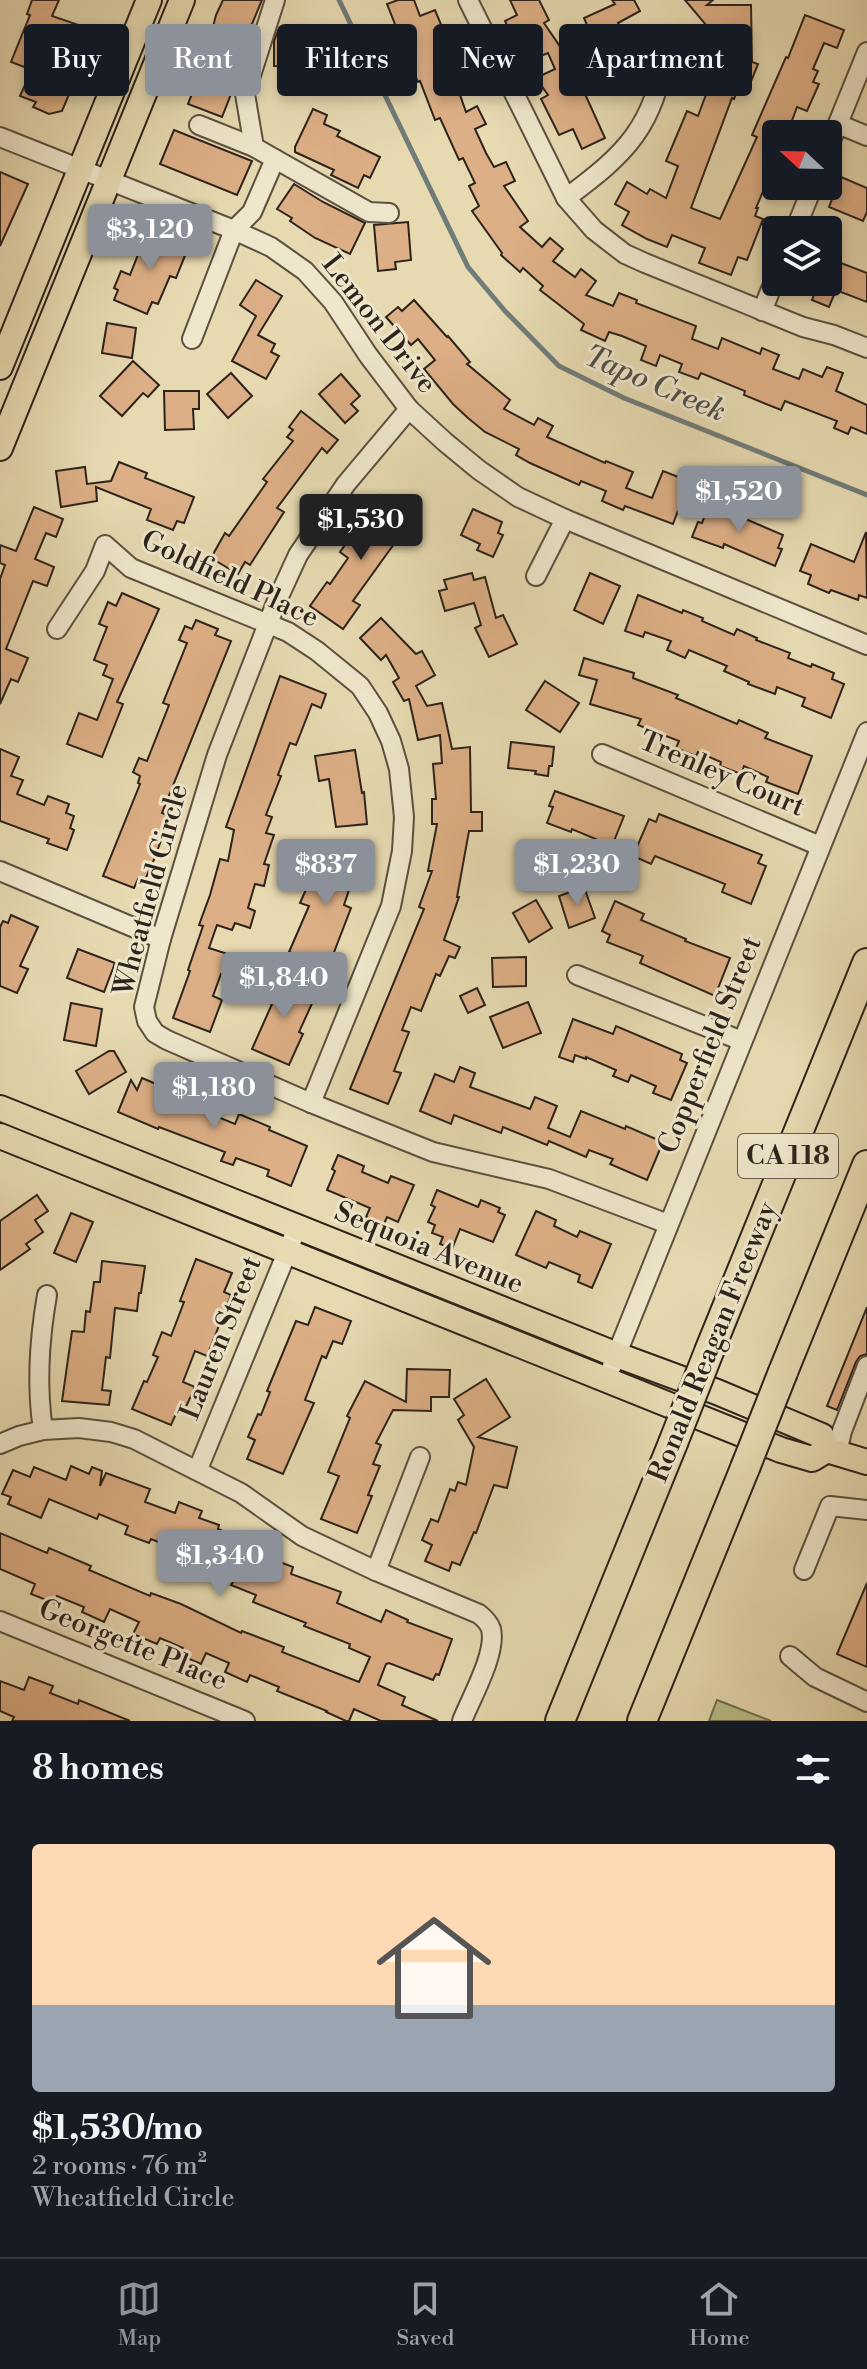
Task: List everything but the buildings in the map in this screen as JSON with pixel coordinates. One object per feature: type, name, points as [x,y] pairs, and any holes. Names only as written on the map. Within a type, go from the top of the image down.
[{"type":"highway","name":"Ronald Reagan Freeway","points":[[560,1721],[867,963]]},
{"type":"highway","name":"CA 118","points":[[642,1721],[867,1165]]},
{"type":"main road","points":[[0,367],[149,0]]},
{"type":"main road","points":[[0,448],[182,0]]},
{"type":"main road","name":"Sequoia Avenue","points":[[0,1108],[617,1355],[717,1392],[822,1436],[832,1452]]},
{"type":"main road","name":"Sequoia Avenue","points":[[0,1136],[781,1450],[812,1459],[832,1452],[867,1462]]},
{"type":"street","points":[[254,147],[245,94],[275,0]]},
{"type":"street","points":[[468,0],[566,198],[594,230],[625,254],[762,311],[867,348]]},
{"type":"street","points":[[840,120],[867,52]]},
{"type":"street","points":[[566,198],[608,167],[635,136],[656,96]]},
{"type":"street","points":[[199,125],[254,147],[369,212],[389,213]]},
{"type":"street","points":[[842,126],[867,136]]},
{"type":"street","name":"Lemon Drive","points":[[0,137],[271,247],[305,271],[333,302],[409,409],[479,470],[518,497],[867,645]]},
{"type":"street","points":[[192,339],[234,230],[252,212],[275,159]]},
{"type":"street","points":[[762,311],[768,296]]},
{"type":"street","name":"Wheatfield Circle","points":[[409,409],[346,484],[298,555],[217,755],[161,939],[144,1007],[147,1021],[155,1033],[167,1040],[433,1152],[549,1179],[668,1224]]},
{"type":"street","points":[[536,576],[565,519]]},
{"type":"street","name":"Goldfield Place","points":[[57,629],[95,571],[105,545],[131,568],[288,632],[360,686],[378,713],[391,741],[403,794],[402,851],[391,906],[311,1103]]},
{"type":"street","name":"Copperfield Street","points":[[606,1380],[867,732]]},
{"type":"street","name":"Trenley Court","points":[[602,754],[820,846]]},
{"type":"street","points":[[0,871],[161,939]]},
{"type":"street","points":[[577,975],[742,1041]]},
{"type":"street","name":"Lauren Street","points":[[198,1469],[297,1228]]},
{"type":"street","points":[[43,1430],[38,1368],[40,1332],[47,1295]]},
{"type":"street","points":[[832,1452],[867,1366]]},
{"type":"street","points":[[0,1444],[43,1430],[79,1428],[134,1439],[241,1493],[302,1536],[376,1571],[472,1610],[487,1622],[492,1644],[462,1721]]},
{"type":"street","points":[[376,1571],[420,1457]]},
{"type":"street","points":[[804,1570],[830,1506],[867,1510]]},
{"type":"street","name":"Georgette Place","points":[[0,1621],[200,1713],[245,1721]]},
{"type":"street","points":[[790,1656],[815,1677],[867,1702]]},
{"type":"green space","points":[[717,1700],[771,1721],[709,1721]]},
{"type":"waterway","name":"Tapo Creek","points":[[339,0],[468,267],[505,311],[559,366],[624,398],[867,495]]}]
